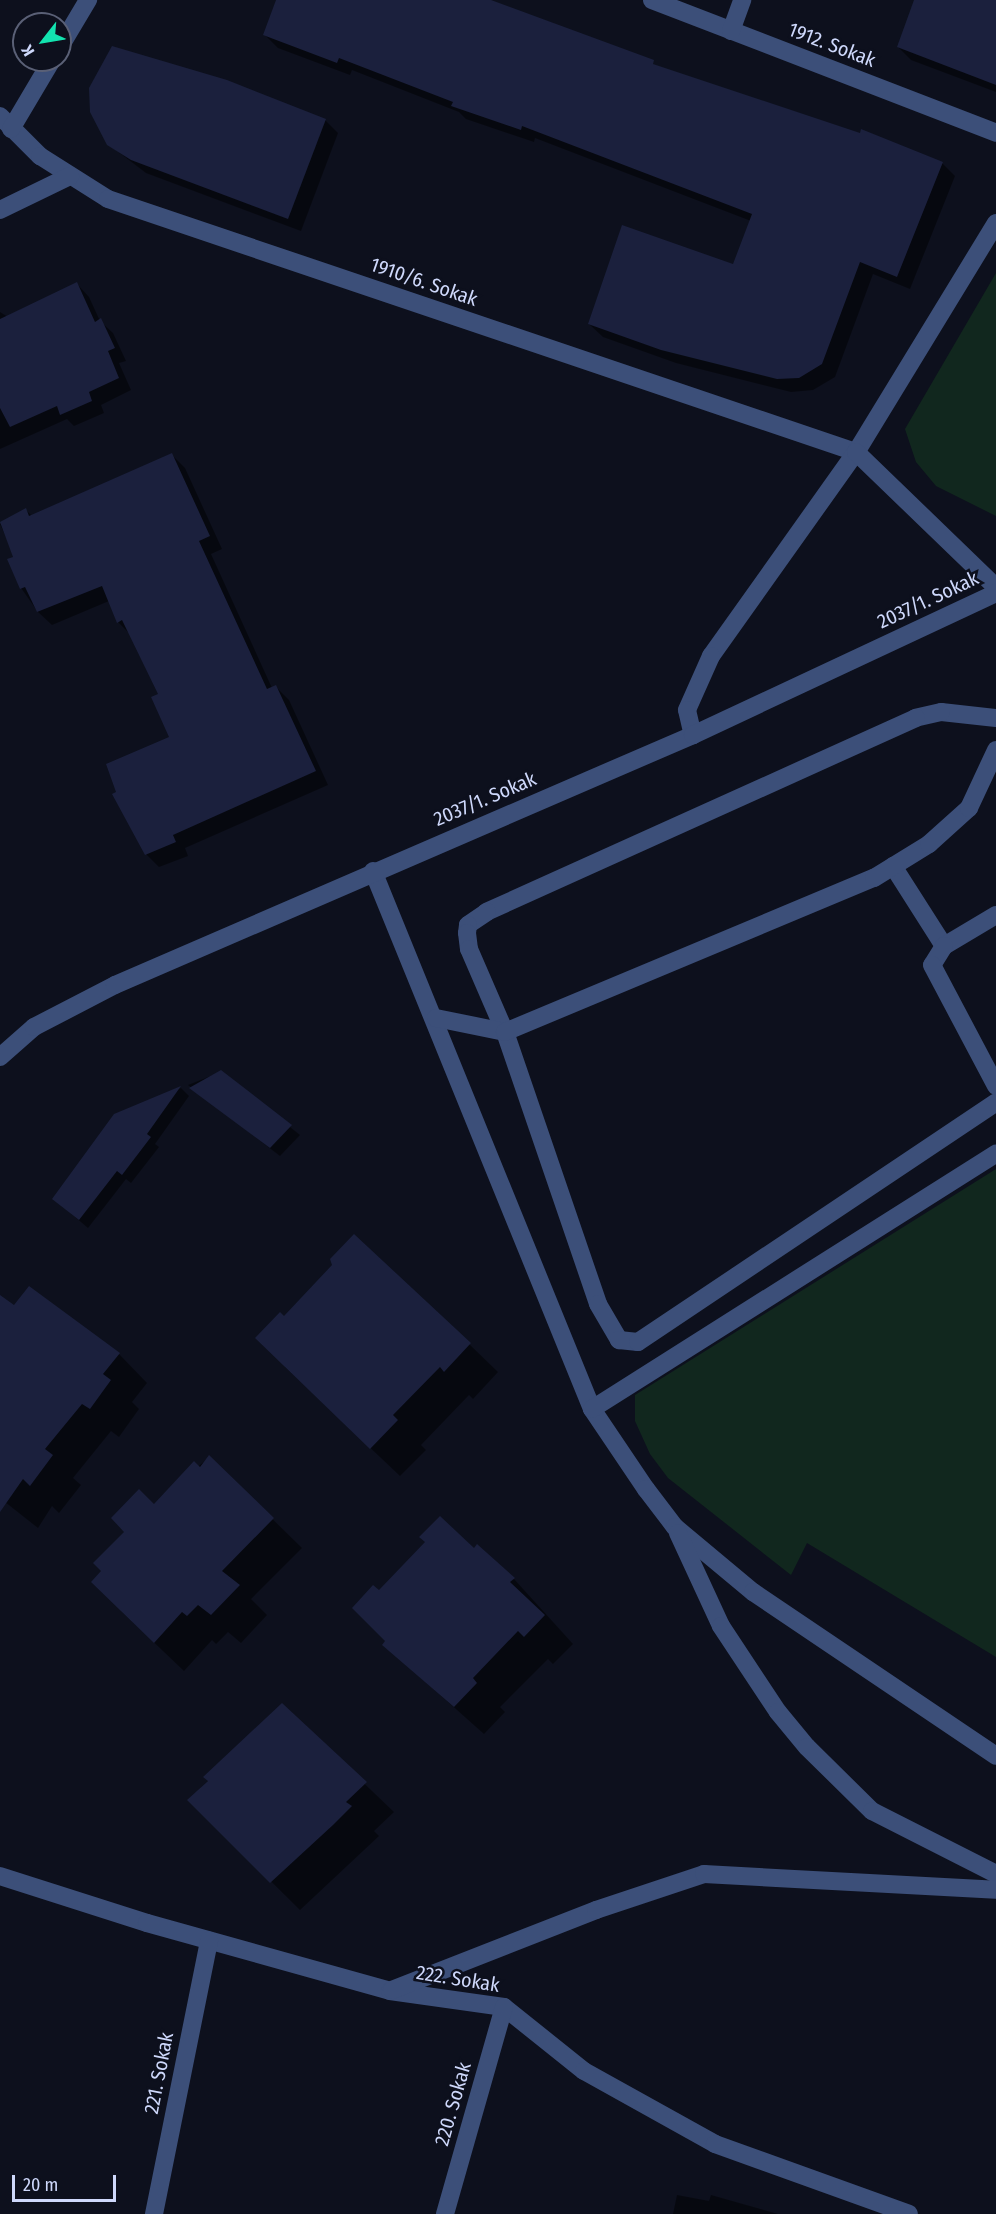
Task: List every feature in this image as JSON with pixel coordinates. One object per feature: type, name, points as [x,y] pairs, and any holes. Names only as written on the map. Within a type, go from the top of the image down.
[{"type":"street","points":[[72,27],[88,0]]},
{"type":"street","name":"1912. Sokak","points":[[652,0],[996,133]]},
{"type":"street","points":[[731,31],[742,0]]},
{"type":"street","points":[[6,122],[43,72]]},
{"type":"street","name":"1910/6. Sokak","points":[[6,122],[70,176],[108,199],[856,452]]},
{"type":"street","points":[[0,210],[70,176]]},
{"type":"street","points":[[693,735],[687,710],[711,656],[856,452],[996,223]]},
{"type":"street","points":[[856,452],[996,587]]},
{"type":"street","name":"2037/1. Sokak","points":[[0,1057],[34,1027],[81,1001],[373,871],[693,735],[996,593]]},
{"type":"street","points":[[996,718],[941,712],[916,718],[473,920],[468,926],[469,949],[505,1032],[598,1304],[619,1340],[638,1342],[996,1102]]},
{"type":"street","points":[[436,1018],[505,1032],[892,866],[929,844],[969,808],[996,750]]},
{"type":"street","points":[[892,866],[944,946]]},
{"type":"street","points":[[373,871],[436,1018],[592,1409],[675,1527],[722,1626],[778,1712],[807,1747],[872,1811],[996,1874]]},
{"type":"street","points":[[996,915],[944,946],[932,965],[996,1086]]},
{"type":"street","points":[[592,1409],[996,1154]]},
{"type":"street","points":[[675,1527],[753,1592],[996,1756]]},
{"type":"street","points":[[390,1991],[596,1910],[704,1874],[996,1890]]},
{"type":"street","name":"222. Sokak","points":[[0,1876],[209,1940],[390,1991],[504,2007],[584,2071],[715,2144],[906,2213]]},
{"type":"street","name":"221. Sokak","points":[[154,2214],[209,1940]]},
{"type":"street","name":"220. Sokak","points":[[445,2214],[504,2007]]},
{"type":"green space","points":[[996,273],[996,516],[936,486],[916,462],[905,429]]},
{"type":"green space","points":[[996,1169],[996,1657],[807,1543],[791,1575],[668,1478],[650,1454],[635,1421],[635,1395]]},
{"type":"building","points":[[276,0],[491,0],[654,60],[653,64],[860,133],[861,129],[943,162],[897,277],[860,262],[822,364],[799,378],[777,379],[661,350],[588,324],[622,225],[733,264],[752,214],[522,126],[521,130],[451,106],[453,102],[339,58],[337,63],[263,35]]},
{"type":"building","points":[[914,0],[996,0],[996,85],[897,47]]},
{"type":"building","points":[[112,46],[227,80],[326,119],[288,219],[131,160],[107,145],[90,112],[89,88]]},
{"type":"building","points":[[77,282],[95,322],[101,318],[115,348],[108,351],[119,378],[89,392],[92,401],[60,415],[57,406],[10,427],[0,408],[0,319]]},
{"type":"building","points":[[172,453],[210,536],[199,541],[267,689],[276,685],[316,771],[173,835],[176,842],[145,855],[112,794],[116,792],[106,764],[169,737],[151,697],[158,694],[122,620],[117,623],[102,586],[37,612],[25,587],[20,589],[7,559],[13,557],[0,522],[26,508],[29,516]]},
{"type":"building","points":[[221,1070],[292,1125],[270,1148],[189,1088]]},
{"type":"building","points":[[181,1086],[147,1134],[151,1137],[122,1175],[117,1171],[79,1220],[52,1199],[114,1114]]},
{"type":"building","points":[[354,1234],[471,1343],[444,1372],[440,1367],[393,1415],[398,1420],[370,1449],[255,1338],[280,1312],[284,1316],[332,1265],[330,1259]]},
{"type":"building","points":[[29,1286],[120,1353],[103,1374],[111,1380],[90,1409],[82,1404],[45,1449],[53,1455],[30,1486],[23,1479],[0,1512],[0,1295],[14,1305]]},
{"type":"building","points":[[209,1455],[274,1518],[222,1571],[240,1585],[211,1615],[198,1605],[187,1616],[182,1612],[154,1643],[91,1582],[101,1571],[93,1563],[124,1532],[111,1518],[139,1489],[154,1504],[194,1461],[200,1467]]},
{"type":"building","points":[[440,1516],[474,1548],[477,1544],[515,1578],[510,1582],[545,1615],[524,1637],[518,1631],[473,1678],[477,1683],[454,1707],[382,1645],[385,1641],[352,1608],[373,1585],[379,1590],[425,1542],[419,1537]]},
{"type":"building","points":[[282,1703],[367,1782],[346,1802],[352,1806],[270,1883],[187,1800],[208,1781],[203,1777]]}]
